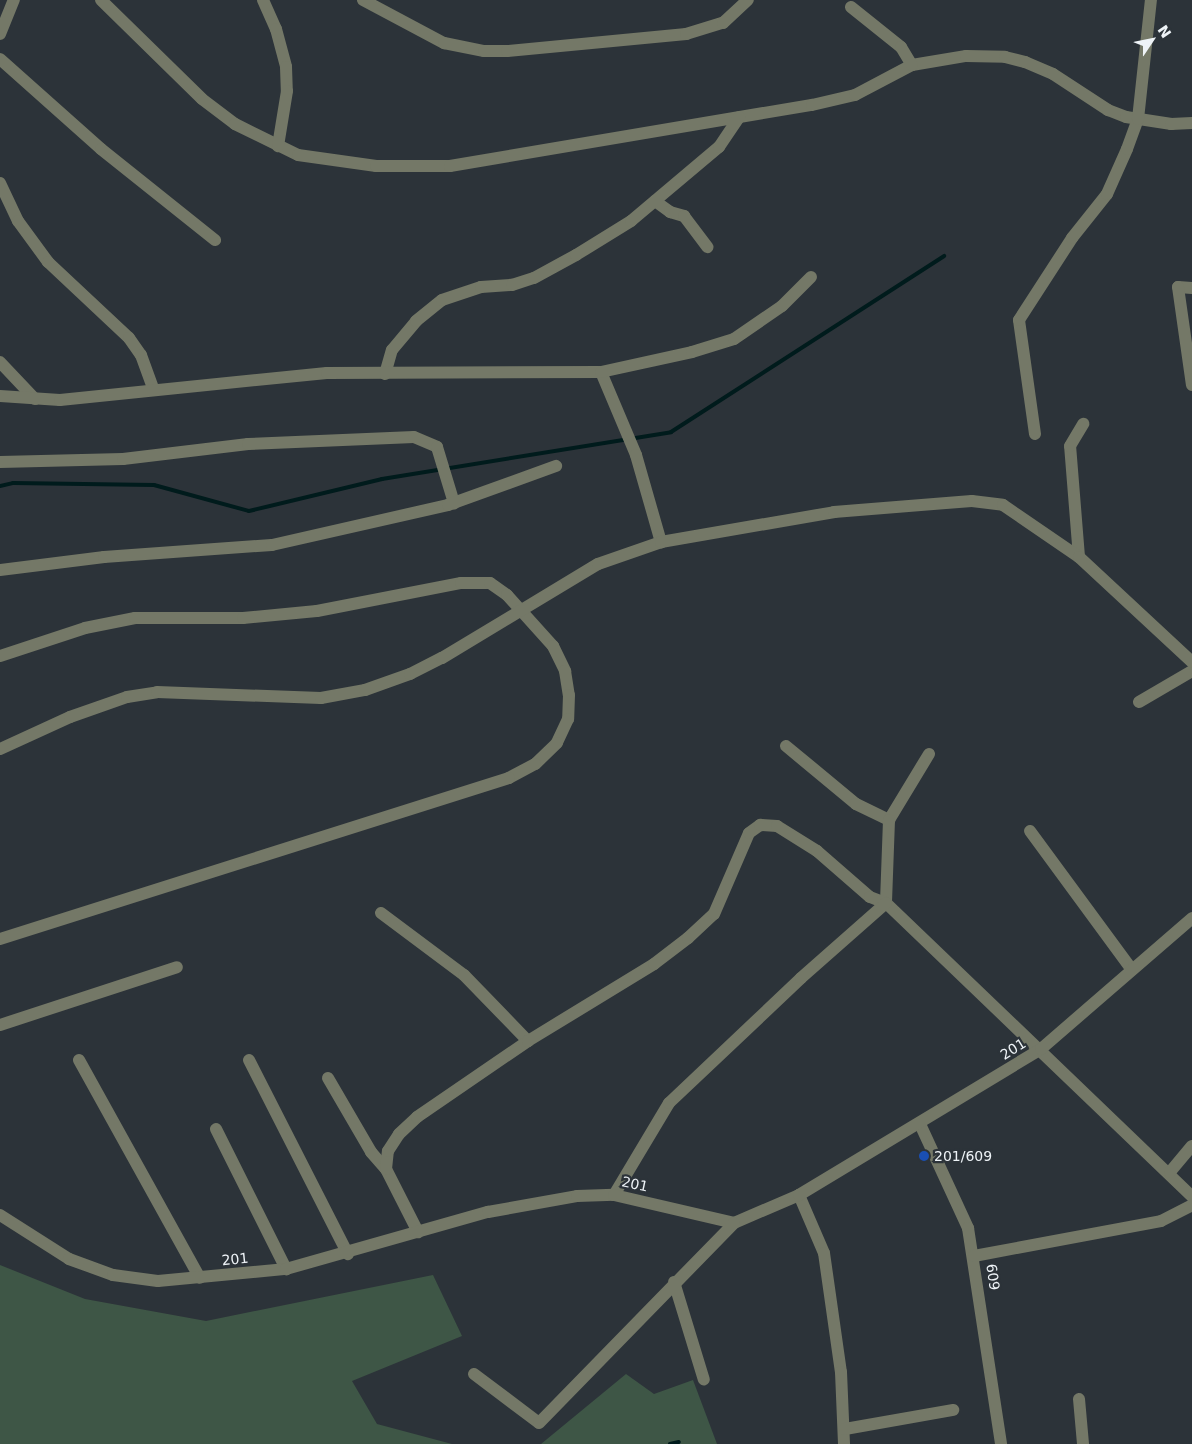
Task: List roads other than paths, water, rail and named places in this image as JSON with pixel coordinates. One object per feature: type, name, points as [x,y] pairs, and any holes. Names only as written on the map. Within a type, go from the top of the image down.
[{"type":"street","points":[[1,29],[14,0]]},
{"type":"street","points":[[101,0],[202,99],[235,124],[298,155],[376,166],[450,166],[740,117],[855,95],[912,65],[966,56],[1025,62],[1053,74],[1108,110],[1138,119],[1192,123]]},
{"type":"street","points":[[263,0],[276,29],[286,67],[287,91],[278,146]]},
{"type":"street","points":[[364,0],[444,43],[484,51],[507,52],[693,32],[723,23],[748,0]]},
{"type":"street","points":[[1035,434],[1019,320],[1072,238],[1107,194],[1138,119],[1151,0]]},
{"type":"street","points":[[851,7],[901,47],[912,65]]},
{"type":"street","points":[[0,59],[101,149],[215,240]]},
{"type":"street","points":[[385,374],[392,350],[416,321],[442,300],[481,287],[512,284],[534,278],[631,221],[719,147],[740,117]]},
{"type":"street","points":[[0,183],[18,221],[48,262],[72,288],[116,325],[141,355],[154,390]]},
{"type":"street","points":[[655,201],[670,212],[684,216],[707,247]]},
{"type":"street","points":[[0,396],[36,399],[101,397],[327,373],[601,372],[692,352],[734,339],[782,306],[811,278]]},
{"type":"street","points":[[1192,288],[1178,288],[1192,385]]},
{"type":"street","points":[[0,362],[36,399]]},
{"type":"street","points":[[601,372],[636,455],[661,542]]},
{"type":"street","points":[[1079,557],[1070,446],[1083,424]]},
{"type":"street","points":[[0,462],[114,460],[248,444],[414,437],[437,447],[454,503]]},
{"type":"street","points":[[0,570],[104,557],[272,545],[454,503],[556,466]]},
{"type":"street","points":[[0,749],[70,717],[127,697],[157,692],[321,698],[365,690],[418,670],[598,564],[661,542],[834,512],[972,501],[1003,506],[1079,557],[1192,662]]},
{"type":"street","points":[[0,656],[85,628],[135,618],[243,618],[317,611],[461,583],[490,583],[508,594],[553,646],[565,671],[569,695],[568,719],[557,743],[534,764],[509,778],[0,939]]},
{"type":"street","points":[[1139,702],[1192,671]]},
{"type":"street","points":[[786,746],[856,804],[889,820]]},
{"type":"street","points":[[614,1195],[669,1103],[800,978],[886,903],[889,820],[929,754]]},
{"type":"street","points":[[386,1169],[388,1151],[399,1134],[418,1117],[528,1041],[654,964],[688,938],[714,914],[749,833],[760,825],[777,826],[817,851],[870,898],[886,903],[1170,1172],[1192,1196]]},
{"type":"street","points":[[1030,831],[1132,970]]},
{"type":"street","points":[[381,913],[464,975],[528,1041]]},
{"type":"street","name":"201","points":[[0,1215],[69,1259],[113,1276],[158,1281],[286,1269],[348,1254],[488,1212],[577,1196],[614,1195],[734,1223],[799,1195],[920,1124],[1041,1049],[1192,918]]},
{"type":"street","points":[[0,1025],[177,967]]},
{"type":"street","points":[[79,1060],[200,1278]]},
{"type":"street","points":[[249,1060],[348,1254]]},
{"type":"street","points":[[328,1078],[371,1152],[386,1169],[418,1232]]},
{"type":"street","name":"609","points":[[920,1124],[956,1198],[974,1256],[1001,1444]]},
{"type":"street","points":[[216,1129],[286,1269]]},
{"type":"street","points":[[1170,1172],[1192,1146]]},
{"type":"street","points":[[799,1195],[824,1253],[841,1372],[844,1444]]},
{"type":"street","points":[[974,1256],[1161,1221],[1192,1205]]},
{"type":"street","points":[[474,1374],[539,1423],[674,1282],[734,1223]]},
{"type":"street","points":[[674,1282],[704,1380]]},
{"type":"street","points":[[1079,1399],[1083,1444]]},
{"type":"street","points":[[844,1430],[953,1410]]},
{"type":"waterway","points":[[0,486],[13,483],[154,485],[249,511],[382,479],[671,432],[944,256]]},
{"type":"waterway","points":[[670,1444],[679,1442]]},
{"type":"place","name":"201/609","points":[[924,1156]]}]
